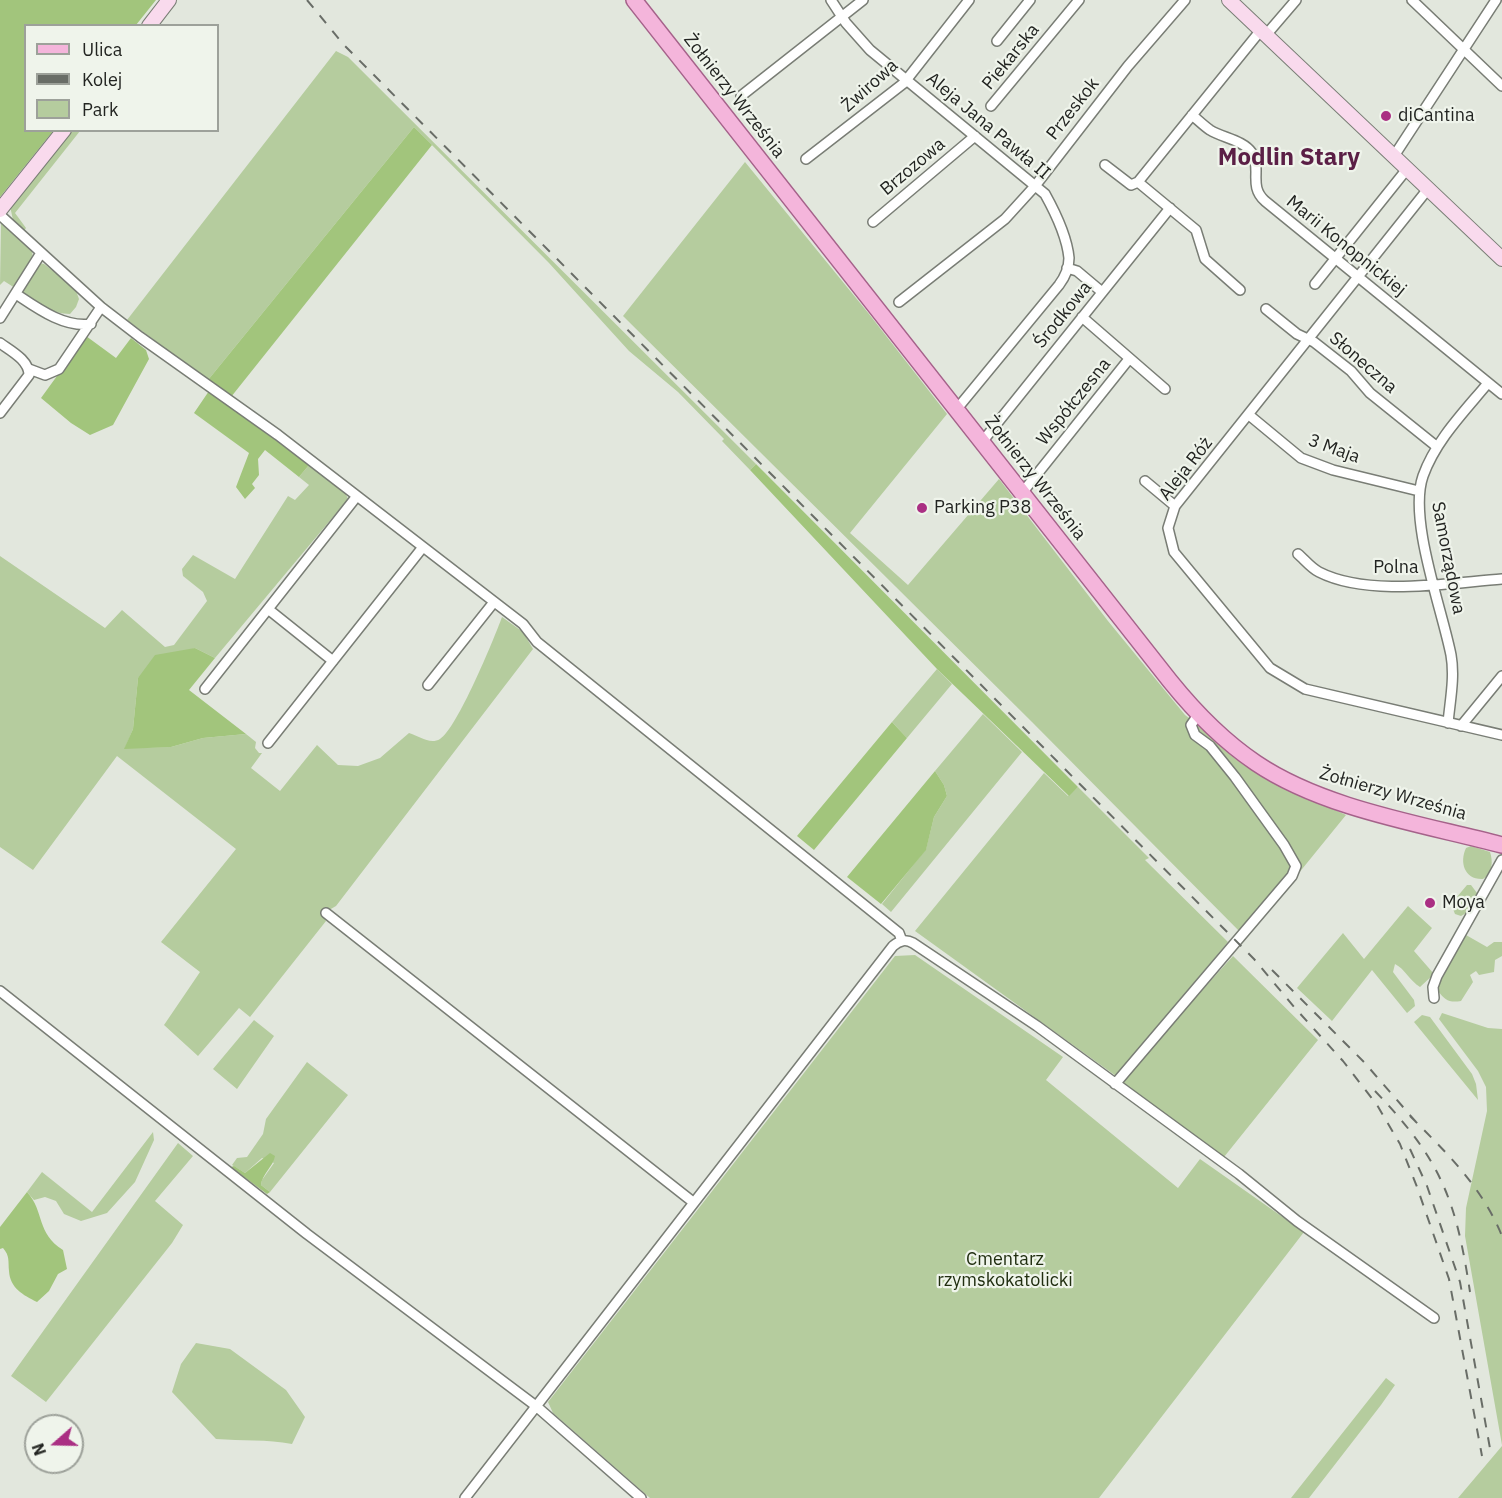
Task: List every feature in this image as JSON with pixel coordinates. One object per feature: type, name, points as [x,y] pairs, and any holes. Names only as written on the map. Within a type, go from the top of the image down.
[{"type":"main road","name":"Żołnierzy Września","points":[[634,0],[1198,715],[1230,744],[1257,764],[1311,792],[1369,811],[1502,844]]},
{"type":"street","points":[[151,24],[169,0]]},
{"type":"street","name":"Aleja Jana Pawła II","points":[[831,0],[870,50],[1045,194],[1052,206],[1066,246],[1069,260],[1067,268]]},
{"type":"street","points":[[741,96],[863,0]]},
{"type":"street","name":"Żwirowa","points":[[806,159],[906,80],[969,0]]},
{"type":"street","points":[[997,41],[1030,0]]},
{"type":"street","name":"Piekarska","points":[[991,106],[1079,0]]},
{"type":"street","name":"Przeskok","points":[[899,302],[1005,219],[1035,186],[1128,66],[1185,0]]},
{"type":"street","points":[[1229,0],[1502,259]]},
{"type":"street","points":[[1105,165],[1131,184],[1138,182],[1263,33],[1296,0]]},
{"type":"street","points":[[1412,0],[1502,86]]},
{"type":"street","points":[[1394,156],[1496,0]]},
{"type":"street","name":"Marii Konopnickiej","points":[[1192,115],[1211,130],[1250,150],[1255,164],[1257,193],[1261,197],[1502,394]]},
{"type":"street","points":[[62,132],[0,212],[101,307],[278,435],[494,602],[529,630],[537,642],[898,933],[902,940],[913,943],[1036,1026],[1239,1174],[1297,1221],[1434,1318]]},
{"type":"street","name":"Brzozowa","points":[[873,222],[975,136]]},
{"type":"street","points":[[1315,284],[1407,169]]},
{"type":"street","points":[[1138,182],[1196,230],[1205,259],[1240,290]]},
{"type":"street","name":"Aleja Róż","points":[[1428,189],[1175,506],[1168,528],[1174,552],[1270,668],[1305,689],[1502,735]]},
{"type":"street","name":"Środkowa","points":[[982,442],[1170,208]]},
{"type":"street","points":[[0,318],[41,253]]},
{"type":"street","points":[[956,411],[1059,285],[1067,268],[1077,271],[1102,292]]},
{"type":"street","points":[[16,294],[40,311],[81,325],[90,324]]},
{"type":"street","points":[[0,343],[24,362],[29,369],[45,375],[59,369],[101,307]]},
{"type":"street","name":"Słoneczna","points":[[1266,309],[1297,334],[1308,339],[1351,371],[1370,393],[1436,446]]},
{"type":"street","name":"Współczesna","points":[[1082,318],[1165,388]]},
{"type":"street","name":"Współczesna","points":[[1022,493],[1129,359]]},
{"type":"street","points":[[0,413],[29,375],[29,369]]},
{"type":"street","name":"Samorządowa","points":[[1448,723],[1452,657],[1422,530],[1419,491],[1436,446],[1488,383]]},
{"type":"street","name":"3 Maja","points":[[1249,416],[1301,458],[1333,470],[1419,491]]},
{"type":"street","points":[[1145,481],[1175,506]]},
{"type":"street","points":[[205,689],[357,496]]},
{"type":"street","points":[[268,743],[423,548]]},
{"type":"street","name":"Polna","points":[[1298,554],[1318,571],[1355,584],[1390,588],[1502,579]]},
{"type":"street","points":[[428,685],[494,602]]},
{"type":"street","points":[[268,609],[333,661]]},
{"type":"street","points":[[1461,726],[1502,676]]},
{"type":"street","points":[[1115,1084],[1292,876],[1296,866],[1284,845],[1235,777],[1210,746],[1201,741],[1193,732],[1191,724],[1198,715]]},
{"type":"street","points":[[1434,998],[1433,987],[1437,976],[1502,860]]},
{"type":"street","points":[[326,913],[693,1202]]},
{"type":"street","points":[[465,1498],[693,1202],[894,946],[902,940]]},
{"type":"street","points":[[0,991],[307,1234],[536,1406],[641,1498]]},
{"type":"green space","points":[[0,0],[156,0],[137,24],[24,24],[24,132],[52,132],[0,197]]},
{"type":"green space","points":[[336,51],[348,57],[756,464],[750,470],[722,441],[724,439],[678,392],[629,351],[549,263],[414,127],[208,380],[127,320]]},
{"type":"green space","points":[[414,127],[432,145],[231,397],[208,380]]},
{"type":"green space","points":[[70,132],[79,132],[15,213],[26,228],[23,232],[13,220],[10,206]]},
{"type":"green space","points":[[745,162],[947,414],[850,533],[908,585],[999,479],[1108,621],[1185,715],[1266,778],[1346,815],[1246,938],[623,316]]},
{"type":"green space","points":[[1,223],[6,225],[32,251],[33,259],[15,288],[4,281],[0,285]]},
{"type":"green space","points":[[39,263],[44,264],[75,288],[79,299],[70,314],[51,310],[22,293]]},
{"type":"green space","points":[[86,336],[116,358],[131,338],[146,350],[149,359],[113,425],[90,435],[71,423],[41,398]]},
{"type":"green space","points":[[209,391],[309,465],[299,477],[265,450],[258,459],[259,475],[252,484],[255,488],[245,499],[236,487],[249,453],[194,413]]},
{"type":"green space","points":[[756,464],[1078,787],[1069,796],[937,669],[750,470]]},
{"type":"green space","points":[[309,465],[345,492],[348,499],[215,658],[195,648],[138,678],[133,729],[125,748],[171,747],[203,738],[246,734],[256,742],[255,748],[262,753],[251,768],[280,791],[317,745],[338,765],[358,766],[380,758],[409,733],[428,741],[440,739],[456,719],[465,702],[502,617],[523,632],[533,649],[336,906],[323,916],[326,921],[250,1017],[239,1008],[198,1056],[164,1025],[200,972],[161,942],[236,849],[117,756],[33,870],[0,847],[0,556],[105,628],[122,610],[165,647],[174,645],[207,601],[203,592],[183,576],[182,569],[193,555],[235,579],[288,496],[295,500],[309,485],[299,477]]},
{"type":"green space","points":[[195,648],[215,658],[189,690],[246,734],[203,738],[171,747],[124,749],[133,729],[138,678],[155,655]]},
{"type":"green space","points":[[937,669],[952,684],[907,738],[892,722]]},
{"type":"green space","points":[[983,714],[1022,752],[891,912],[882,904],[926,849],[934,817],[947,796],[944,785],[935,771]]},
{"type":"green space","points":[[892,722],[907,738],[814,850],[797,836]]},
{"type":"green space","points":[[935,771],[944,785],[947,796],[934,817],[926,850],[881,904],[847,877]]},
{"type":"green space","points":[[1044,773],[1068,796],[1078,787],[1149,858],[1145,860],[1228,942],[1116,1076],[915,931]]},
{"type":"green space","points":[[1471,846],[1490,852],[1491,867],[1489,874],[1483,879],[1472,877],[1465,870],[1464,854],[1466,848]]},
{"type":"green space","points":[[1467,885],[1471,885],[1477,893],[1468,912],[1461,916],[1455,914],[1451,904]]},
{"type":"green space","points":[[1408,906],[1432,928],[1414,951],[1434,974],[1420,987],[1395,964],[1393,972],[1414,1000],[1415,1006],[1407,1013],[1372,970],[1332,1021],[1297,988],[1343,933],[1364,959]]},
{"type":"green space","points":[[1466,935],[1487,947],[1494,942],[1502,942],[1502,956],[1495,960],[1494,972],[1479,975],[1476,971],[1470,975],[1473,982],[1461,1001],[1453,1002],[1445,999],[1438,991],[1440,982]]},
{"type":"green space","name":"Cmentarz rzymskokatolicki","points":[[915,955],[1063,1057],[1046,1080],[1178,1188],[1200,1159],[1304,1232],[1099,1498],[650,1498],[553,1413],[548,1402],[895,956]]},
{"type":"green space","points":[[1233,956],[1318,1040],[1224,1157],[1120,1084]]},
{"type":"green space","points":[[1442,1013],[1488,1028],[1502,1029],[1502,1445],[1465,1236],[1466,1208],[1487,1111],[1486,1087],[1478,1071],[1439,1019]]},
{"type":"green space","points":[[1422,1015],[1430,1017],[1472,1074],[1478,1100],[1414,1022]]},
{"type":"green space","points":[[254,1020],[274,1036],[237,1089],[213,1069]]},
{"type":"green space","points":[[307,1062],[348,1095],[270,1192],[261,1185],[274,1163],[262,1158],[245,1173],[232,1165],[237,1158],[247,1157],[263,1134],[266,1119]]},
{"type":"green space","points":[[153,1132],[154,1140],[135,1182],[107,1213],[81,1221],[64,1214],[56,1201],[45,1197],[34,1200],[27,1192],[42,1172],[92,1212]]},
{"type":"green space","points":[[178,1143],[193,1156],[155,1201],[183,1225],[172,1243],[46,1402],[11,1376]]},
{"type":"green space","points":[[270,1153],[275,1156],[261,1185],[270,1192],[267,1194],[231,1167],[234,1166],[245,1173]]},
{"type":"green space","points":[[27,1192],[33,1200],[44,1229],[54,1243],[63,1250],[67,1269],[58,1274],[49,1291],[37,1302],[22,1294],[12,1282],[7,1254],[3,1248],[0,1249],[0,1227]]},
{"type":"green space","points":[[196,1343],[230,1349],[286,1390],[305,1417],[292,1444],[216,1439],[172,1392],[181,1364]]},
{"type":"green space","points":[[1386,1378],[1395,1385],[1309,1498],[1291,1498]]},
{"type":"green space","points":[[1502,1446],[1502,1498],[1458,1498]]},
{"type":"railway","points":[[307,0],[343,44],[1254,959],[1343,1061],[1377,1105],[1400,1144],[1417,1187],[1449,1279],[1482,1456]]},
{"type":"railway","points":[[1272,970],[1364,1062],[1416,1122]]},
{"type":"railway","points":[[1375,1091],[1416,1138],[1442,1182],[1459,1231],[1470,1292]]},
{"type":"railway","points":[[1410,1116],[1450,1157],[1474,1186],[1494,1218],[1502,1236]]},
{"type":"railway","points":[[1410,1149],[1427,1186],[1460,1282],[1491,1454]]},
{"type":"place","name":"diCantina","points":[[1386,116]]},
{"type":"place","name":"Parking P38","points":[[922,508]]},
{"type":"place","name":"Moya","points":[[1430,903]]},
{"type":"district","name":"Modlin Stary","points":[[1289,158]]}]
